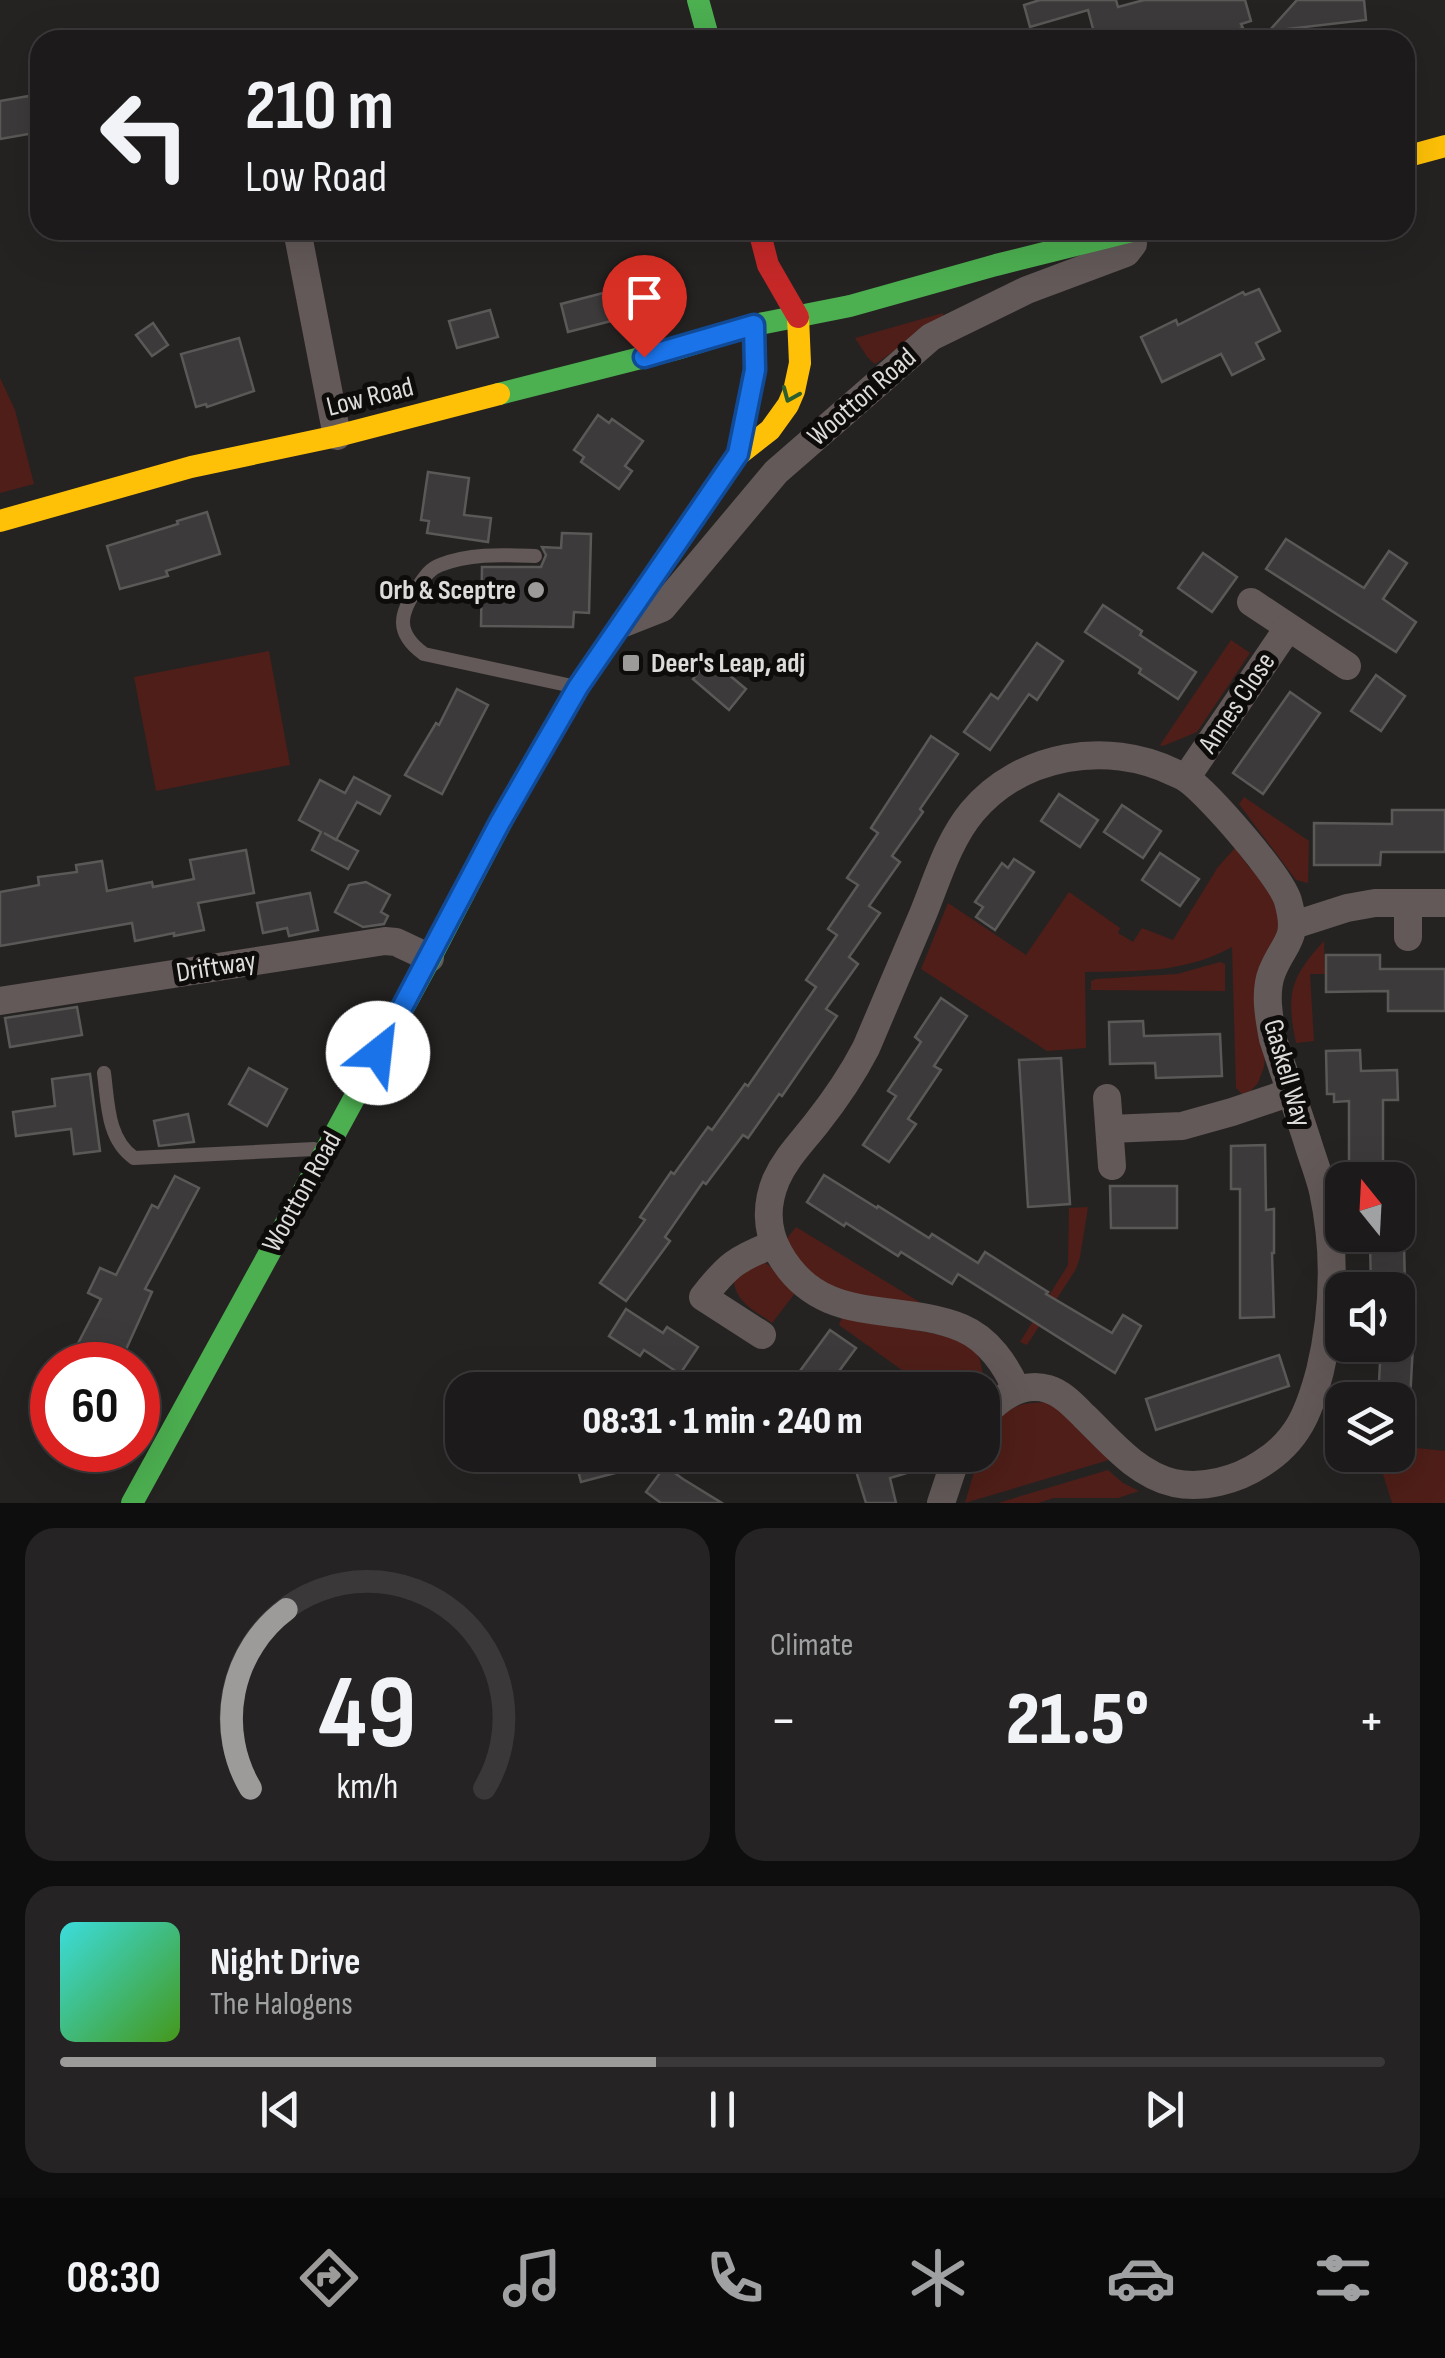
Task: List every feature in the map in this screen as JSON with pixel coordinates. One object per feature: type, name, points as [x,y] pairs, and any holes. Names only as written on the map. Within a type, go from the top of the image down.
[{"type":"main road","points":[[698,0],[706,30]]},
{"type":"main road","points":[[1415,154],[1445,146]]},
{"type":"main road","points":[[762,240],[768,264],[798,317]]},
{"type":"main road","name":"Low Road","points":[[0,522],[191,467],[336,436],[680,348],[754,325],[850,306],[1096,240]]},
{"type":"main road","name":"Wootton Road","points":[[738,454],[755,370],[754,325],[768,264]]},
{"type":"main road","name":"Wootton Road","points":[[132,1503],[430,958],[499,824],[578,687],[738,454],[772,429],[795,395],[802,354],[798,317]]},
{"type":"street","points":[[299,240],[336,436]]},
{"type":"street","name":"Wootton Road","points":[[623,623],[662,608],[776,472],[931,338],[1027,290],[1126,254],[1136,240]]},
{"type":"street","name":"Annes Close","points":[[1251,602],[1347,666]]},
{"type":"street","name":"Annes Close","points":[[1186,778],[1288,628]]},
{"type":"street","points":[[1000,1400],[1016,1390],[1010,1374],[984,1340],[941,1322],[842,1305],[806,1287],[788,1268],[774,1244],[768,1207],[788,1156],[853,1073],[950,846],[972,812],[1020,774],[1050,762],[1085,754],[1117,754],[1153,762],[1186,778],[1215,804],[1287,896],[1294,925],[1374,903],[1445,903]]},
{"type":"street","points":[[1408,903],[1408,937]]},
{"type":"street","name":"Gaskell Way","points":[[1016,1390],[1046,1388],[1070,1402],[1128,1458],[1150,1474],[1176,1484],[1227,1480],[1254,1469],[1278,1454],[1295,1434],[1311,1406],[1330,1320],[1332,1280],[1322,1187],[1268,1016],[1272,973],[1287,948],[1294,925]]},
{"type":"street","name":"Driftway","points":[[0,1002],[385,941],[430,958]]},
{"type":"street","points":[[1110,1129],[1182,1126],[1291,1092]]},
{"type":"street","points":[[1108,1098],[1112,1166]]},
{"type":"street","points":[[762,1334],[693,1290],[741,1257],[774,1244]]},
{"type":"street","points":[[941,1503],[951,1472]]},
{"type":"lane","points":[[535,556],[488,554],[429,570],[406,605],[402,627],[408,643],[424,654],[578,687]]},
{"type":"lane","points":[[104,1074],[114,1134],[118,1144],[134,1158],[326,1148]]},
{"type":"shaded area","points":[[943,313],[943,318],[875,364],[855,338]]},
{"type":"shaded area","points":[[0,378],[15,410],[34,484],[0,493]]},
{"type":"shaded area","points":[[1231,640],[1250,653],[1197,732],[1160,745]]},
{"type":"shaded area","points":[[269,651],[290,765],[156,791],[134,677]]},
{"type":"shaded area","points":[[1244,797],[1309,841],[1308,883],[1296,880],[1239,804]]},
{"type":"shaded area","points":[[1235,848],[1266,883],[1280,909],[1264,1067],[1258,1083],[1245,1097],[1236,1088],[1232,947],[1179,966],[1085,972],[1086,1048],[1047,1051],[921,969],[948,903],[1026,955],[1069,892],[1120,928],[1118,933],[1133,942],[1142,928],[1173,940],[1218,867]]},
{"type":"shaded area","points":[[1324,941],[1325,974],[1310,974],[1314,1041],[1296,1043],[1291,1012],[1294,988],[1304,966]]},
{"type":"shaded area","points":[[1225,964],[1225,991],[1091,990],[1091,981],[1096,979],[1177,974]]},
{"type":"shaded area","points":[[1088,1207],[1076,1269],[1027,1345],[1020,1342],[1068,1265],[1069,1208]]},
{"type":"shaded area","points":[[796,1227],[921,1303],[917,1310],[827,1292],[784,1242]]},
{"type":"shaded area","points":[[764,1262],[796,1292],[772,1323],[740,1298],[734,1283],[734,1274]]},
{"type":"shaded area","points":[[842,1317],[958,1338],[976,1352],[982,1372],[905,1372],[839,1325]]},
{"type":"shaded area","points":[[1050,1402],[1109,1460],[965,1503],[974,1472],[1000,1472],[1000,1418],[1027,1403]]},
{"type":"shaded area","points":[[1415,1448],[1445,1451],[1445,1503],[1392,1503],[1382,1472],[1415,1472]]},
{"type":"shaded area","points":[[1108,1470],[1139,1491],[1118,1498],[998,1503]]},
{"type":"building","points":[[1040,0],[1116,0],[1118,7],[1144,0],[1245,0],[1251,21],[1236,30],[1093,30],[1088,10],[1030,27],[1024,5]]},
{"type":"building","points":[[1297,0],[1364,0],[1366,20],[1270,30]]},
{"type":"building","points":[[30,96],[30,134],[0,139],[0,101]]},
{"type":"building","points":[[1259,289],[1280,331],[1256,343],[1264,359],[1232,375],[1221,354],[1162,382],[1141,337],[1176,320],[1178,325],[1243,292],[1245,295]]},
{"type":"building","points":[[603,293],[611,321],[568,332],[561,304]]},
{"type":"building","points":[[490,310],[498,337],[457,348],[449,321]]},
{"type":"building","points":[[153,323],[168,345],[152,356],[136,335]]},
{"type":"building","points":[[239,338],[254,391],[196,407],[181,354]]},
{"type":"building","points":[[598,415],[609,423],[612,419],[643,441],[625,466],[632,471],[619,489],[581,462],[584,457],[574,450]]},
{"type":"building","points":[[428,472],[469,478],[464,515],[491,518],[488,542],[427,533],[429,521],[421,520]]},
{"type":"building","points":[[207,512],[220,554],[166,571],[168,576],[120,589],[107,546]]},
{"type":"building","name":"Orb & Sceptre","points":[[562,533],[591,534],[589,613],[574,612],[573,627],[481,626],[482,567],[541,567],[546,555],[542,547],[561,548]]},
{"type":"building","points":[[1286,539],[1364,588],[1389,551],[1407,563],[1383,599],[1416,622],[1396,652],[1266,569]]},
{"type":"building","points":[[1203,553],[1237,577],[1212,612],[1178,588]]},
{"type":"building","points":[[1103,605],[1196,672],[1178,699],[1085,632]]},
{"type":"building","points":[[1037,643],[1063,661],[1037,700],[1029,694],[990,750],[964,732],[991,694],[998,699]]},
{"type":"building","points":[[710,659],[746,689],[729,710],[693,679]]},
{"type":"building","points":[[1376,675],[1405,696],[1381,731],[1351,711]]},
{"type":"building","points":[[457,689],[488,705],[442,794],[405,775],[436,723],[439,725]]},
{"type":"building","points":[[1290,692],[1320,713],[1263,794],[1233,773]]},
{"type":"building","points":[[931,736],[958,754],[892,856],[900,862],[869,906],[880,913],[849,957],[858,964],[826,1009],[837,1016],[782,1096],[779,1094],[748,1138],[743,1135],[706,1184],[703,1182],[665,1237],[670,1241],[626,1301],[600,1283],[645,1220],[640,1217],[671,1172],[674,1174],[708,1127],[712,1130],[745,1084],[748,1086],[816,987],[806,980],[837,935],[828,929],[858,885],[847,878],[878,833],[871,828]]},
{"type":"building","points":[[354,777],[390,796],[380,814],[357,802],[336,839],[358,851],[348,869],[312,850],[321,832],[299,820],[320,780],[345,793]]},
{"type":"building","points":[[1059,794],[1098,820],[1080,847],[1041,821]]},
{"type":"building","points":[[1122,805],[1161,831],[1143,858],[1104,832]]},
{"type":"building","points":[[1392,810],[1445,810],[1445,852],[1381,852],[1380,865],[1314,865],[1314,823],[1392,824]]},
{"type":"building","points":[[246,850],[254,893],[198,903],[204,930],[135,941],[132,923],[0,946],[0,892],[39,885],[38,877],[77,872],[76,865],[102,861],[107,891],[152,882],[153,887],[194,879],[190,860]]},
{"type":"building","points":[[1160,853],[1199,879],[1180,906],[1142,880]]},
{"type":"building","points":[[1014,859],[1034,872],[995,930],[976,917],[983,907],[975,902],[1002,863],[1008,868]]},
{"type":"building","points":[[366,882],[390,895],[381,912],[388,916],[384,924],[363,927],[335,912],[349,885]]},
{"type":"building","points":[[310,893],[318,930],[289,936],[287,928],[263,933],[257,903]]},
{"type":"building","points":[[1326,955],[1380,955],[1380,969],[1445,969],[1445,1011],[1388,1011],[1388,991],[1326,992]]},
{"type":"building","points":[[941,998],[967,1016],[934,1066],[941,1070],[908,1119],[916,1124],[889,1162],[863,1145],[896,1096],[888,1091],[921,1042],[915,1037]]},
{"type":"building","points":[[77,1007],[82,1035],[10,1047],[5,1018]]},
{"type":"building","points":[[1143,1021],[1144,1036],[1220,1034],[1222,1076],[1156,1078],[1155,1063],[1110,1064],[1109,1022]]},
{"type":"building","points":[[1360,1050],[1361,1071],[1397,1070],[1398,1100],[1383,1100],[1383,1162],[1349,1162],[1349,1101],[1334,1102],[1334,1094],[1327,1094],[1326,1051]]},
{"type":"building","points":[[1061,1058],[1070,1204],[1028,1207],[1019,1060]]},
{"type":"building","points":[[249,1068],[287,1089],[267,1126],[229,1104]]},
{"type":"building","points":[[90,1074],[100,1151],[74,1154],[71,1129],[16,1136],[13,1112],[55,1106],[52,1079]]},
{"type":"building","points":[[188,1114],[194,1142],[159,1146],[154,1121]]},
{"type":"building","points":[[1265,1145],[1266,1210],[1274,1209],[1274,1317],[1240,1318],[1240,1189],[1231,1189],[1231,1146]]},
{"type":"building","points":[[824,1175],[978,1263],[985,1252],[1112,1333],[1123,1315],[1141,1326],[1115,1373],[958,1274],[952,1284],[807,1202]]},
{"type":"building","points":[[175,1176],[199,1188],[145,1289],[152,1292],[129,1342],[79,1342],[101,1299],[88,1293],[100,1268],[116,1275],[152,1205],[158,1208]]},
{"type":"building","points":[[1110,1186],[1177,1186],[1177,1228],[1111,1228]]},
{"type":"building","points":[[1370,1252],[1404,1252],[1405,1272],[1371,1272]]},
{"type":"building","points":[[626,1309],[663,1333],[667,1327],[698,1347],[681,1372],[677,1372],[644,1350],[640,1356],[609,1336]]},
{"type":"building","points":[[830,1330],[856,1348],[839,1372],[799,1372]]},
{"type":"building","points":[[1279,1355],[1289,1386],[1156,1430],[1146,1399]]},
{"type":"building","points":[[1380,1362],[1412,1362],[1411,1382],[1379,1382]]},
{"type":"building","points":[[578,1472],[619,1472],[581,1482]]},
{"type":"building","points":[[661,1472],[673,1472],[722,1503],[661,1503],[646,1492]]},
{"type":"building","points":[[856,1472],[907,1472],[890,1478],[896,1503],[866,1503]]},
{"type":"traffic: fast","points":[[698,0],[706,30]]},
{"type":"traffic: fast","points":[[499,394],[754,325],[850,306],[1096,240]]},
{"type":"traffic: fast","points":[[132,1503],[534,762],[604,649]]},
{"type":"traffic: slow","points":[[1415,154],[1445,146]]},
{"type":"traffic: slow","points":[[604,649],[738,455],[770,430],[788,405],[800,363],[798,317]]},
{"type":"traffic: slow","points":[[0,521],[191,467],[337,436],[499,394]]},
{"type":"traffic: jam","points":[[762,240],[768,265],[798,317]]},
{"type":"traffic: jam","points":[[738,455],[755,370],[754,325]]},
{"type":"place","name":"Orb & Sceptre","points":[[536,590]]},
{"type":"place","name":"Deer's Leap, adj","points":[[631,663]]},
{"type":"route","points":[[378,1053],[499,824],[578,687],[738,454],[755,370],[754,325],[644,357]]}]
